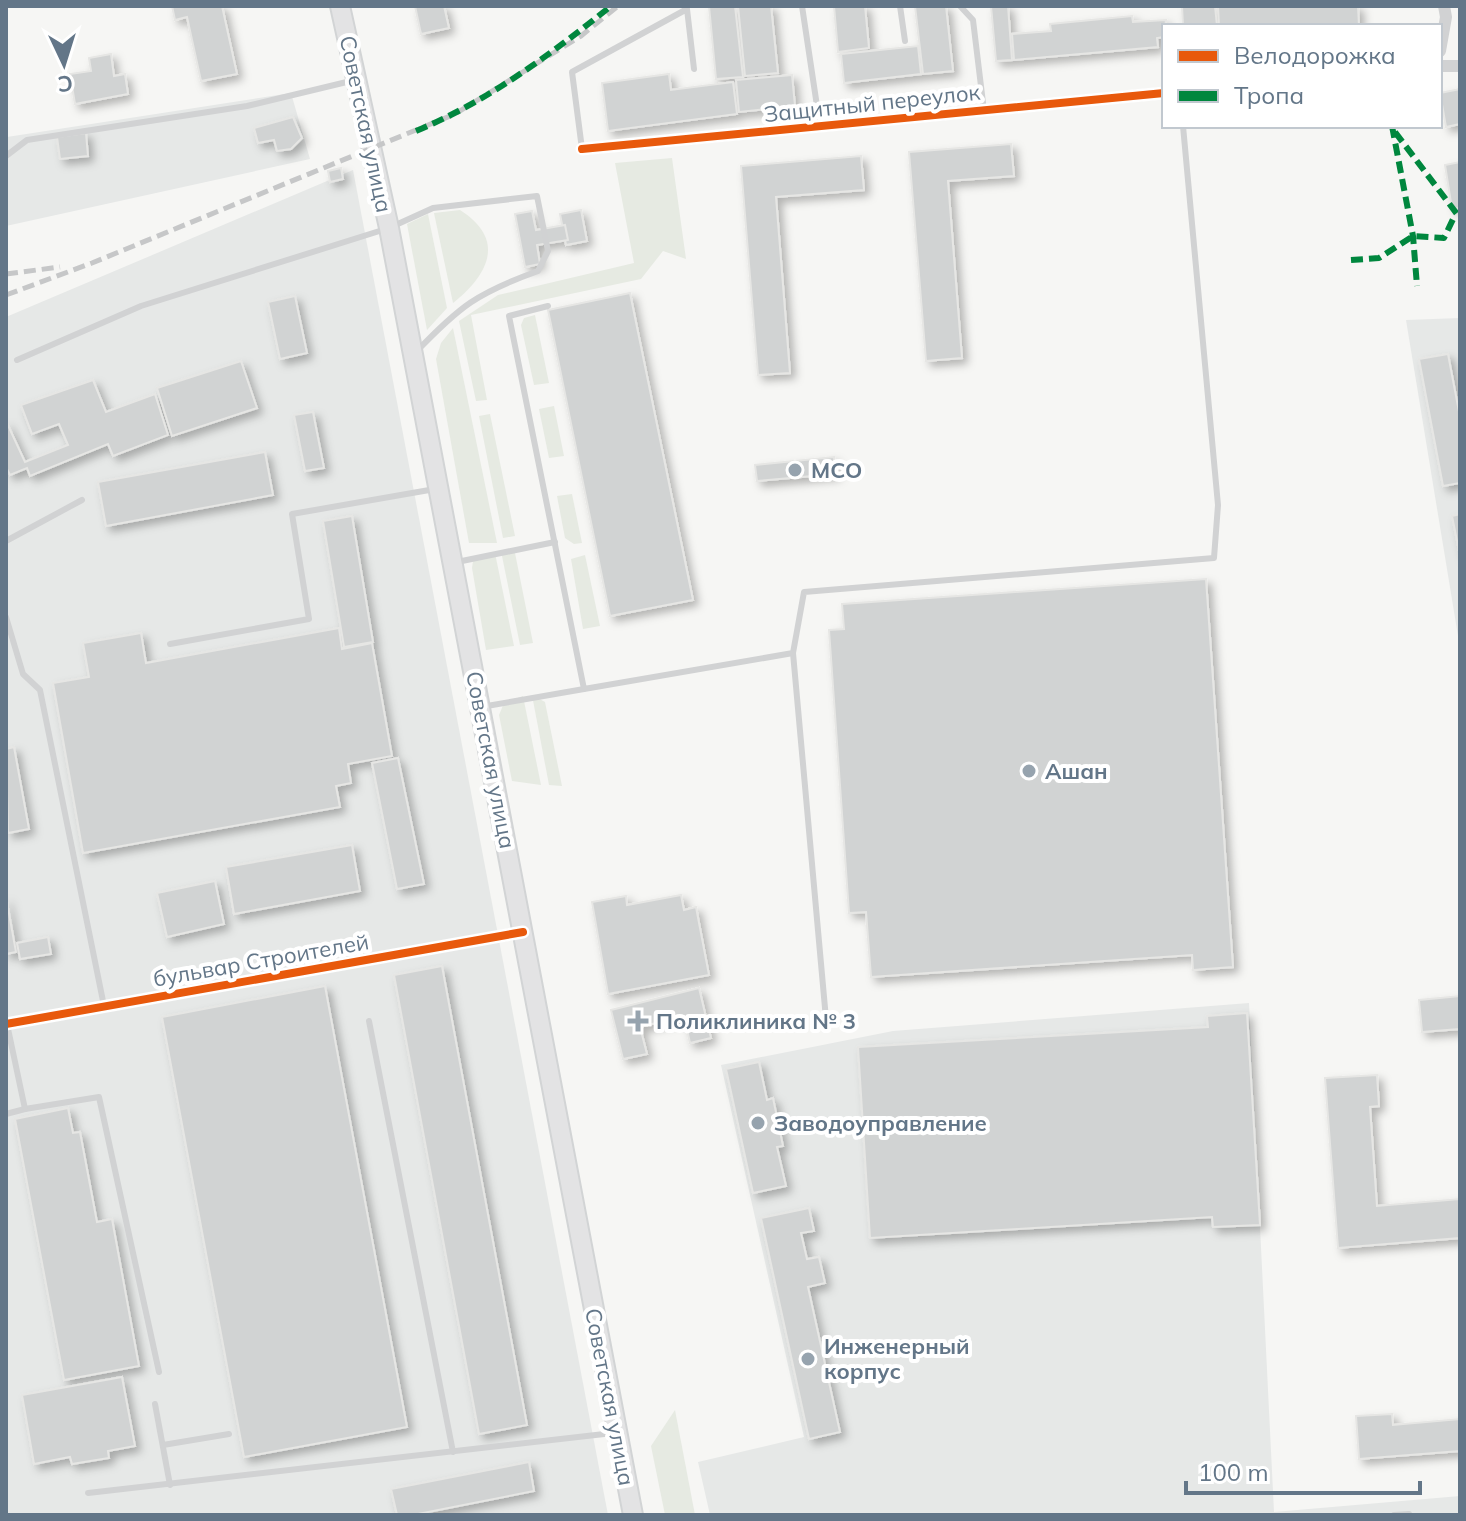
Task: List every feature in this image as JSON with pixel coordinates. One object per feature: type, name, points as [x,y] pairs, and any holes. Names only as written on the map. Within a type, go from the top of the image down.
[{"type":"main road","name":"Советская улица","points":[[340,6],[389,228],[440,488],[633,1515]]},
{"type":"street","points":[[1442,40],[1446,17],[1444,6]]},
{"type":"street","name":"Защитный переулок","points":[[582,149],[1162,93]]},
{"type":"street","name":"бульвар Строителей","points":[[7,1024],[523,932]]},
{"type":"lane","points":[[802,6],[820,126]]},
{"type":"lane","points":[[900,6],[905,41]]},
{"type":"lane","points":[[960,6],[973,20],[984,111]]},
{"type":"lane","points":[[582,149],[572,72],[687,9],[694,69]]},
{"type":"lane","points":[[6,156],[27,140],[247,106],[356,80]]},
{"type":"lane","points":[[826,1019],[793,653],[804,592],[1214,558],[1218,505],[1183,128]]},
{"type":"lane","points":[[17,360],[141,306],[389,228],[433,208],[537,196],[548,251],[538,271],[490,288],[453,313],[413,355]]},
{"type":"lane","points":[[548,306],[509,316],[584,689]]},
{"type":"lane","points":[[170,644],[309,619],[292,514],[440,488]]},
{"type":"lane","points":[[6,541],[82,500]]},
{"type":"lane","points":[[452,563],[555,542]]},
{"type":"lane","points":[[6,617],[23,674],[40,690],[104,1006]]},
{"type":"lane","points":[[481,707],[793,653]]},
{"type":"lane","points":[[369,1021],[453,1452]]},
{"type":"lane","points":[[7,1024],[25,1109]]},
{"type":"lane","points":[[6,1114],[99,1097],[159,1372]]},
{"type":"lane","points":[[155,1404],[170,1485]]},
{"type":"lane","points":[[88,1493],[617,1433]]},
{"type":"lane","points":[[163,1445],[229,1434]]},
{"type":"lane","points":[[1394,1515],[1409,1514]]},
{"type":"shaded area","points":[[291,93],[310,159],[6,226],[7,137]]},
{"type":"shaded area","points":[[672,158],[686,259],[663,251],[641,279],[471,315],[487,400],[476,401],[459,321],[498,295],[634,263],[615,163]]},
{"type":"shaded area","points":[[353,170],[608,1515],[6,1515],[6,317]]},
{"type":"shaded area","points":[[460,210],[475,221],[488,245],[483,269],[453,303],[434,213]]},
{"type":"shaded area","points":[[428,214],[447,308],[427,330],[407,224]]},
{"type":"shaded area","points":[[535,315],[549,383],[534,385],[521,325],[524,318]]},
{"type":"shaded area","points":[[1460,318],[1460,648],[1406,320]]},
{"type":"shaded area","points":[[453,328],[497,543],[469,543],[436,359],[441,343]]},
{"type":"shaded area","points":[[554,406],[564,456],[549,458],[539,409]]},
{"type":"shaded area","points":[[490,414],[515,536],[503,538],[479,416]]},
{"type":"shaded area","points":[[572,494],[582,543],[574,544],[565,538],[557,496]]},
{"type":"shaded area","points":[[514,548],[533,643],[520,645],[501,551]]},
{"type":"shaded area","points":[[495,553],[514,646],[486,650],[472,568],[473,561]]},
{"type":"shaded area","points":[[585,555],[600,626],[583,629],[571,559]]},
{"type":"shaded area","points":[[532,695],[545,702],[562,786],[549,785]]},
{"type":"shaded area","points":[[523,696],[541,785],[512,781],[499,715],[504,703]]},
{"type":"shaded area","points":[[1249,1003],[1274,1512],[1460,1496],[1460,1515],[710,1515],[698,1462],[804,1437],[721,1065],[893,1031]]},
{"type":"shaded area","points":[[675,1410],[695,1515],[665,1515],[651,1446]]},
{"type":"building","points":[[172,6],[222,6],[237,74],[201,81],[187,17],[175,20]]},
{"type":"building","points":[[415,6],[444,6],[449,28],[421,34]]},
{"type":"building","points":[[709,6],[735,6],[743,77],[716,79]]},
{"type":"building","points":[[738,6],[771,6],[778,73],[745,76]]},
{"type":"building","points":[[834,6],[865,6],[869,48],[838,52]]},
{"type":"building","points":[[915,6],[946,6],[953,71],[923,74]]},
{"type":"building","points":[[991,6],[1008,6],[1012,60],[996,61]]},
{"type":"building","points":[[1182,6],[1215,6],[1217,24],[1183,24]]},
{"type":"building","points":[[1218,6],[1358,6],[1359,24],[1219,24]]},
{"type":"building","points":[[1132,16],[1133,22],[1166,20],[1166,24],[1162,24],[1162,37],[1157,38],[1158,47],[1014,60],[1012,34],[1051,31],[1050,24]]},
{"type":"building","points":[[918,46],[921,74],[844,83],[841,54]]},
{"type":"building","points":[[111,54],[114,76],[125,74],[128,94],[75,104],[70,74],[91,71],[89,58]]},
{"type":"building","points":[[669,74],[671,90],[733,82],[737,114],[608,131],[602,83]]},
{"type":"building","points":[[792,75],[795,106],[739,112],[736,80]]},
{"type":"building","points":[[1460,89],[1460,124],[1446,127],[1442,93]]},
{"type":"building","points":[[293,117],[302,138],[291,149],[277,151],[274,140],[258,143],[254,128]]},
{"type":"building","points":[[86,133],[88,156],[60,159],[57,137]]},
{"type":"building","points":[[1011,144],[1014,176],[948,181],[962,358],[926,361],[909,152]]},
{"type":"building","points":[[861,156],[864,190],[776,197],[790,373],[758,375],[741,166]]},
{"type":"building","points":[[1460,162],[1460,208],[1452,209],[1445,165]]},
{"type":"building","points":[[341,168],[343,179],[330,182],[328,171]]},
{"type":"building","points":[[581,210],[587,241],[566,245],[560,214]]},
{"type":"building","points":[[532,211],[536,230],[565,225],[568,240],[537,245],[540,264],[525,267],[515,214]]},
{"type":"building","points":[[630,293],[693,600],[610,616],[548,310]]},
{"type":"building","points":[[295,296],[307,353],[280,359],[268,302]]},
{"type":"building","points":[[1448,354],[1460,417],[1460,483],[1443,486],[1419,359]]},
{"type":"building","points":[[241,361],[257,408],[172,436],[157,388]]},
{"type":"building","points":[[93,380],[106,412],[155,394],[168,435],[113,456],[108,444],[30,476],[27,468],[10,475],[6,467],[6,421],[25,462],[68,445],[59,424],[32,434],[21,405]]},
{"type":"building","points":[[313,412],[324,468],[305,471],[294,415]]},
{"type":"building","points":[[265,452],[273,495],[106,526],[98,482]]},
{"type":"building","name":"МСО","points":[[834,457],[835,474],[757,481],[755,465]]},
{"type":"building","points":[[1460,514],[1460,556],[1452,516]]},
{"type":"building","points":[[352,516],[373,642],[344,647],[323,521]]},
{"type":"building","name":"Ашан","points":[[1206,579],[1233,967],[1193,970],[1192,955],[871,977],[866,912],[849,913],[829,630],[844,629],[842,604]]},
{"type":"building","points":[[339,628],[342,649],[372,643],[392,756],[348,764],[351,783],[336,786],[340,807],[83,853],[53,683],[89,677],[83,643],[141,633],[146,663]]},
{"type":"building","points":[[14,747],[29,829],[8,833],[6,749]]},
{"type":"building","points":[[398,758],[424,884],[397,889],[372,763]]},
{"type":"building","points":[[352,845],[360,891],[234,914],[226,867]]},
{"type":"building","points":[[215,881],[224,924],[167,937],[157,893]]},
{"type":"building","points":[[681,895],[684,910],[696,907],[709,975],[608,994],[592,902],[626,896],[627,905]]},
{"type":"building","points":[[6,897],[16,952],[6,954]]},
{"type":"building","points":[[48,937],[51,954],[20,959],[17,943]]},
{"type":"building","points":[[442,966],[527,1425],[479,1434],[394,975]]},
{"type":"building","points":[[325,986],[407,1427],[244,1457],[162,1017]]},
{"type":"building","name":"Поликлиника № 3","points":[[699,988],[711,1038],[690,1043],[684,1016],[640,1027],[647,1054],[623,1059],[611,1010]]},
{"type":"building","points":[[1460,996],[1460,1029],[1422,1032],[1419,1000]]},
{"type":"building","points":[[1247,1013],[1260,1225],[1213,1227],[1212,1217],[870,1238],[858,1047],[1208,1027],[1207,1016]]},
{"type":"building","name":"Заводоуправление","points":[[759,1062],[767,1100],[773,1098],[783,1146],[777,1147],[786,1186],[753,1193],[726,1069]]},
{"type":"building","points":[[1377,1075],[1379,1106],[1370,1107],[1377,1206],[1460,1199],[1460,1238],[1338,1248],[1325,1078]]},
{"type":"building","points":[[68,1108],[73,1133],[80,1132],[97,1222],[112,1219],[139,1366],[64,1380],[15,1119]]},
{"type":"building","name":"Инженерный корпус","points":[[809,1208],[814,1231],[801,1233],[807,1259],[819,1257],[825,1283],[808,1287],[840,1432],[809,1439],[761,1218]]},
{"type":"building","points":[[122,1377],[135,1446],[108,1451],[109,1458],[72,1464],[70,1457],[34,1464],[22,1395]]},
{"type":"building","points":[[1392,1414],[1393,1425],[1460,1419],[1460,1451],[1359,1459],[1356,1416]]},
{"type":"building","points":[[529,1462],[534,1491],[413,1515],[397,1515],[391,1489]]},
{"type":"railway","points":[[6,295],[92,263],[455,114],[581,36],[618,6]]},
{"type":"railway","points":[[6,274],[60,267]]},
{"type":"marked path","points":[[416,131],[468,106],[518,76],[611,6]]},
{"type":"marked path","points":[[1392,128],[1413,236],[1417,286]]},
{"type":"marked path","points":[[1395,132],[1460,218]]},
{"type":"marked path","points":[[1351,260],[1379,258],[1413,236],[1444,238],[1455,215]]},
{"type":"cycle path","points":[[582,149],[1162,93]]},
{"type":"cycle path","points":[[6,1024],[523,932]]},
{"type":"place","name":"МСО","points":[[795,470]]},
{"type":"place","name":"Ашан","points":[[1029,771]]},
{"type":"place","name":"Поликлиника № 3","points":[[638,1021]]},
{"type":"place","name":"Заводоуправление","points":[[758,1123]]},
{"type":"place","name":"Инженерный корпус","points":[[808,1359]]}]
